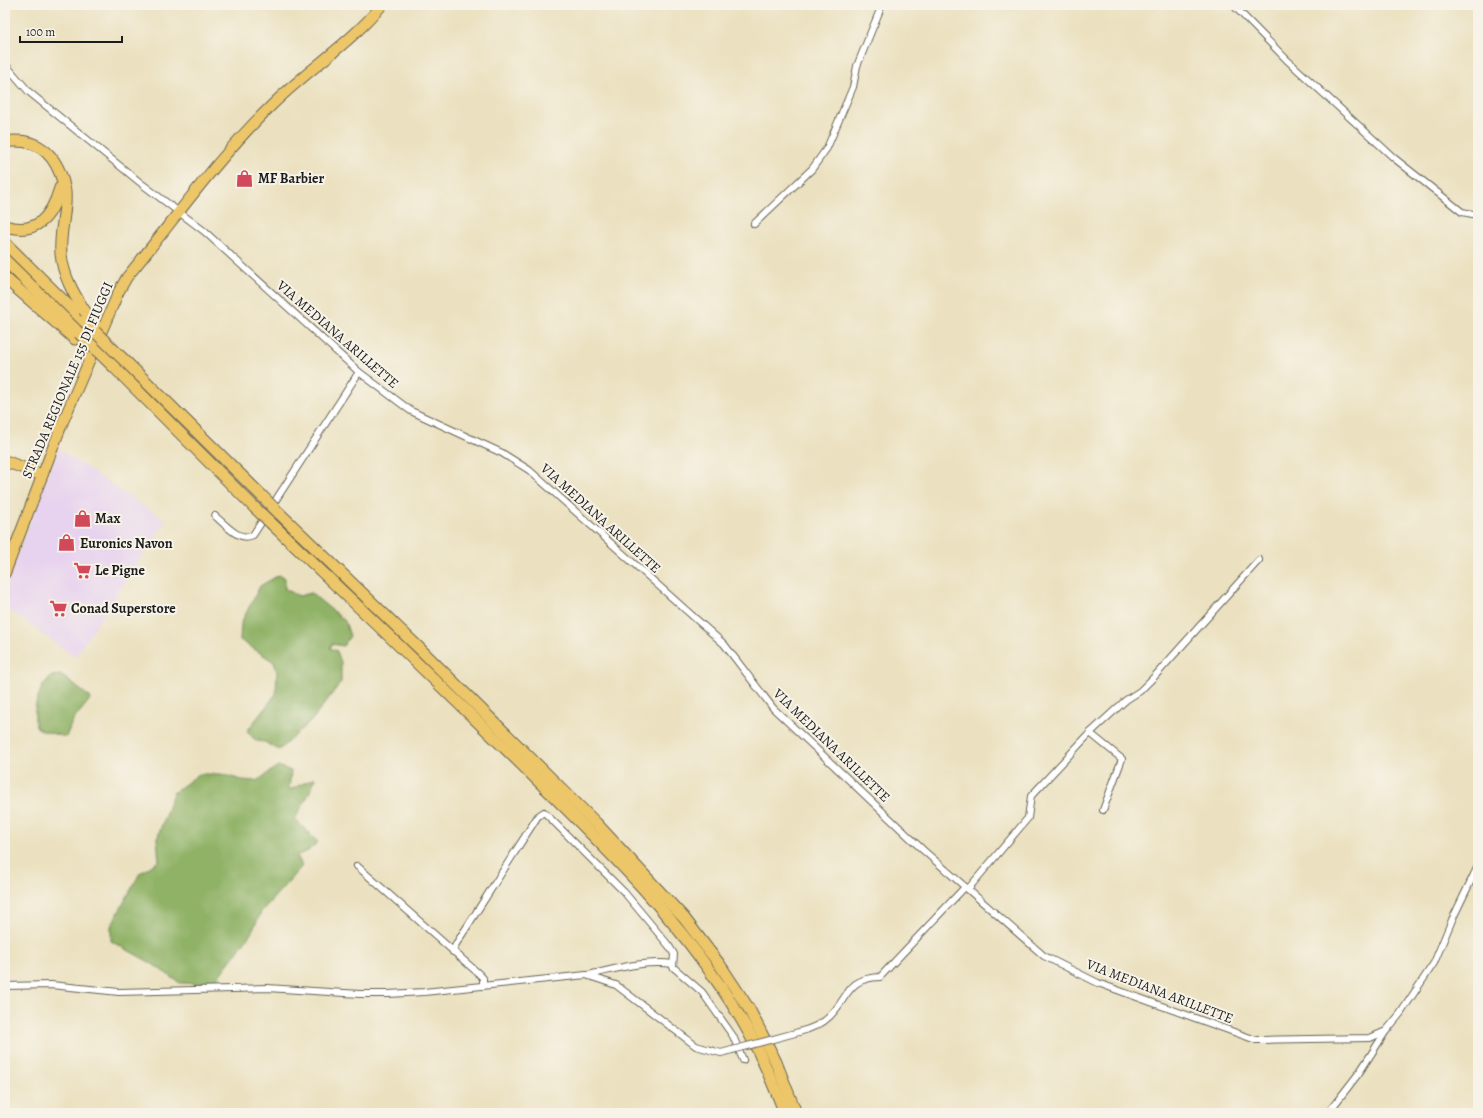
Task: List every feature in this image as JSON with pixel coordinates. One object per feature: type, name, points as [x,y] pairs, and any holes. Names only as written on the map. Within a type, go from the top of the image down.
[{"type":"highway","points":[[5,142],[26,142],[46,151],[56,162],[65,190],[61,235],[61,255],[67,280],[84,316]]},
{"type":"highway","points":[[5,226],[23,228],[33,226],[44,219],[51,212],[63,184]]},
{"type":"highway","points":[[5,243],[84,316],[108,344],[279,514],[419,648],[596,823],[684,918],[720,965],[749,1009],[776,1062],[796,1113]]},
{"type":"highway","points":[[5,260],[77,336]]},
{"type":"highway","points":[[5,278],[116,369],[254,507],[418,662],[584,826],[677,928],[712,973],[741,1018],[768,1072],[785,1113]]},
{"type":"highway","points":[[5,461],[42,475]]},
{"type":"main road","name":"STRADA REGIONALE 155 DI FIUGGI","points":[[5,574],[42,475],[119,291],[127,277],[237,141],[272,105],[300,79],[348,39],[382,5]]},
{"type":"street","points":[[754,224],[812,169],[827,148],[853,87],[857,66],[882,5]]},
{"type":"street","points":[[1233,5],[1287,60],[1394,158],[1462,212],[1478,215]]},
{"type":"street","name":"VIA MEDIANA ARILLETTE","points":[[5,64],[29,92],[204,231],[358,372],[411,411],[502,453],[529,470],[724,644],[773,708],[923,850],[1044,956],[1098,983],[1256,1040],[1350,1040],[1370,1038],[1386,1031],[1400,1014],[1434,963],[1452,920],[1478,866]]},
{"type":"street","points":[[215,516],[241,537],[247,538],[253,535],[358,372]]},
{"type":"street","points":[[586,975],[616,985],[696,1046],[720,1053],[814,1028],[830,1016],[850,987],[860,980],[870,977],[880,977],[966,888],[1028,818],[1031,796],[1090,733],[1126,700],[1140,692],[1259,560]]},
{"type":"street","points":[[1090,733],[1122,759],[1103,810]]},
{"type":"street","points":[[453,952],[456,944],[538,816],[544,812],[630,898],[669,946],[674,954],[673,967],[702,992],[733,1036],[743,1060]]},
{"type":"street","points":[[357,866],[385,889],[483,978],[482,986]]},
{"type":"street","points":[[5,986],[51,985],[119,992],[267,988],[360,994],[424,992],[586,975],[626,966],[658,962],[673,964]]},
{"type":"street","points":[[1328,1113],[1359,1073],[1386,1031]]},
{"type":"shaded area","points":[[58,449],[166,521],[75,657],[5,607],[5,589]]},
{"type":"green space","points":[[279,575],[285,578],[285,589],[299,596],[311,593],[345,621],[350,636],[343,646],[332,644],[330,648],[337,651],[341,662],[341,682],[312,720],[279,750],[265,742],[256,741],[247,731],[276,694],[277,672],[274,662],[240,640],[241,623],[260,586]]},
{"type":"green space","points":[[61,675],[91,698],[72,722],[66,737],[43,731],[36,727],[35,720],[37,699],[43,686],[52,676]]},
{"type":"green space","points":[[278,766],[291,771],[289,790],[315,778],[309,794],[295,819],[318,842],[308,851],[297,855],[302,866],[261,912],[252,932],[215,981],[201,984],[180,983],[151,963],[111,941],[111,926],[140,873],[159,861],[157,839],[173,793],[199,774],[221,774],[242,780],[257,781]]},
{"type":"place","name":"MF Barbier","points":[[245,178]]},
{"type":"place","name":"Max","points":[[82,518]]},
{"type":"place","name":"Euronics Navon","points":[[67,543]]},
{"type":"place","name":"Le Pigne","points":[[82,570]]},
{"type":"place","name":"Conad Superstore","points":[[58,608]]}]
